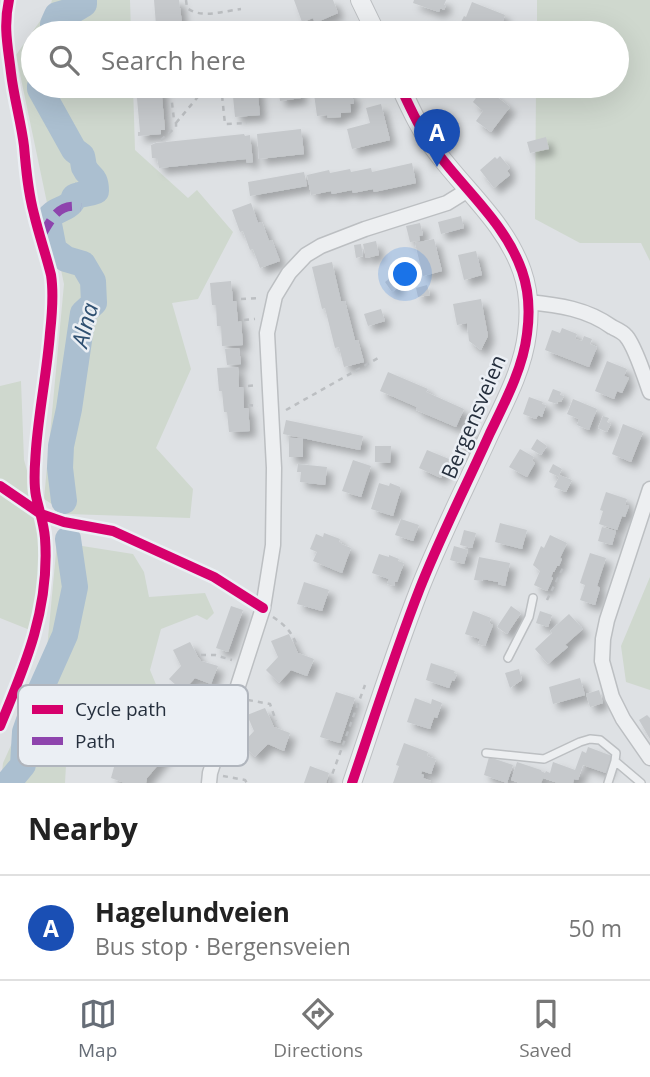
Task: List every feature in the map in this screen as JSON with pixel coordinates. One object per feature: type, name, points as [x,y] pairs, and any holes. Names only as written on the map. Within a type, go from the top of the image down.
[{"type":"street","points":[[360,0],[370,21]]},
{"type":"street","name":"Bergensveien","points":[[352,783],[420,587],[503,404],[527,335],[527,289],[510,245],[494,221],[431,146],[406,98]]},
{"type":"street","points":[[238,685],[263,608],[273,545],[274,468],[267,333],[275,296],[289,272],[306,255],[321,246],[447,203],[468,190]]},
{"type":"street","points":[[528,302],[580,310],[626,336],[642,368],[650,392]]},
{"type":"street","points":[[650,489],[607,620],[602,661],[612,697],[623,719],[650,758]]},
{"type":"lane","points":[[508,658],[528,617],[533,598]]},
{"type":"lane","points":[[486,753],[544,759],[580,742],[600,740],[616,752],[608,783]]},
{"type":"lane","points":[[615,761],[641,783]]},
{"type":"path","points":[[186,0],[187,8],[193,13],[241,9]]},
{"type":"path","points":[[171,98],[176,123]]},
{"type":"path","points":[[161,140],[176,127],[176,123],[197,98]]},
{"type":"path","points":[[222,98],[225,124],[247,123]]},
{"type":"path","points":[[241,299],[262,298]]},
{"type":"path","points":[[244,320],[258,318]]},
{"type":"path","points":[[286,410],[380,357]]},
{"type":"path","points":[[248,386],[260,385]]},
{"type":"path","points":[[248,405],[262,406]]},
{"type":"path","points":[[547,600],[565,564]]},
{"type":"path","points":[[263,608],[289,629],[297,646]]},
{"type":"path","points":[[201,655],[215,655],[245,664]]},
{"type":"path","points":[[329,783],[365,685]]},
{"type":"path","points":[[248,699],[270,704],[276,721]]},
{"type":"path","points":[[209,778],[245,780],[247,783]]},
{"type":"shaded area","points":[[52,0],[130,0],[131,21],[40,21]]},
{"type":"shaded area","points":[[537,0],[650,0],[650,261],[641,243],[580,243],[535,219],[536,98],[629,98],[629,21],[537,21]]},
{"type":"shaded area","points":[[21,48],[21,79],[16,55]]},
{"type":"shaded area","points":[[25,98],[133,98],[135,150],[188,198],[197,190],[233,232],[198,299],[172,303],[191,369],[156,448],[193,489],[190,518],[67,514],[44,499],[64,284]]},
{"type":"shaded area","points":[[21,381],[24,460],[34,495],[30,509],[38,536],[39,552],[30,630],[0,618],[0,386]]},
{"type":"shaded area","points":[[57,542],[133,554],[144,572],[149,597],[205,593],[214,613],[207,620],[197,615],[161,629],[150,670],[156,685],[38,685],[45,670]]},
{"type":"shaded area","points":[[650,577],[650,690],[626,682],[621,646]]},
{"type":"shaded area","points":[[18,730],[18,766],[66,766],[65,783],[1,783],[3,763]]},
{"type":"building","points":[[154,0],[179,0],[182,21],[156,21]]},
{"type":"building","points":[[294,0],[333,0],[338,13],[320,21],[314,21],[313,18],[302,21]]},
{"type":"building","points":[[414,0],[446,0],[446,5],[444,10],[440,8],[439,12],[413,3]]},
{"type":"building","points":[[472,2],[505,15],[503,21],[462,21]]},
{"type":"building","points":[[137,98],[162,98],[165,130],[161,130],[161,134],[138,136],[140,132]]},
{"type":"building","points":[[233,98],[258,98],[260,115],[235,117]]},
{"type":"building","points":[[280,98],[301,98],[280,101]]},
{"type":"building","points":[[315,98],[353,98],[351,112],[341,113],[341,117],[317,116]]},
{"type":"building","points":[[476,98],[498,98],[510,107],[491,132],[476,121],[483,111],[473,102]]},
{"type":"building","points":[[381,104],[390,140],[352,149],[347,129],[370,123],[366,108]]},
{"type":"building","points":[[301,129],[304,154],[259,159],[257,134]]},
{"type":"building","points":[[250,135],[253,162],[247,163],[246,159],[159,168],[157,158],[152,158],[151,145],[156,143]]},
{"type":"building","points":[[546,137],[549,149],[530,153],[527,142]]},
{"type":"building","points":[[500,156],[510,168],[507,171],[510,175],[494,188],[480,170]]},
{"type":"building","points":[[412,163],[416,183],[374,192],[373,189],[353,193],[352,190],[332,194],[331,191],[311,195],[307,175],[329,170],[330,173],[350,169],[351,172],[371,168],[372,172]]},
{"type":"building","points":[[304,172],[307,186],[250,196],[248,182]]},
{"type":"building","points":[[251,203],[258,223],[262,222],[280,261],[260,268],[243,231],[240,232],[232,210]]},
{"type":"building","points":[[461,216],[464,228],[441,234],[438,222]]},
{"type":"building","points":[[420,223],[423,235],[419,236],[420,241],[410,242],[406,226]]},
{"type":"building","points":[[434,239],[442,271],[423,276],[415,243]]},
{"type":"building","points":[[376,241],[379,255],[366,258],[363,244]]},
{"type":"building","points":[[361,244],[363,256],[356,258],[354,245]]},
{"type":"building","points":[[476,251],[482,275],[464,280],[458,255]]},
{"type":"building","points":[[332,262],[341,301],[345,301],[364,362],[344,367],[339,347],[335,348],[325,308],[322,309],[312,267]]},
{"type":"building","points":[[393,276],[400,285],[392,292],[385,282]]},
{"type":"building","points":[[231,281],[238,322],[241,321],[243,345],[222,346],[221,326],[217,326],[216,305],[212,305],[210,283]]},
{"type":"building","points":[[427,285],[430,295],[418,297],[416,288]]},
{"type":"building","points":[[481,299],[488,336],[481,350],[469,341],[467,323],[457,325],[453,304]]},
{"type":"building","points":[[381,309],[385,321],[368,326],[364,314]]},
{"type":"building","points":[[562,328],[577,334],[575,339],[582,341],[584,336],[592,339],[590,344],[597,347],[589,367],[545,350],[552,330],[560,333]]},
{"type":"building","points":[[239,348],[241,364],[227,365],[225,349]]},
{"type":"building","points":[[607,361],[627,369],[624,376],[629,378],[622,393],[617,391],[614,399],[595,391]]},
{"type":"building","points":[[238,367],[239,387],[243,387],[244,408],[248,408],[250,431],[229,432],[222,391],[219,391],[217,368]]},
{"type":"building","points":[[388,372],[428,389],[426,392],[464,409],[456,427],[380,391]]},
{"type":"building","points":[[553,389],[564,396],[557,404],[548,401]]},
{"type":"building","points":[[529,397],[546,405],[542,417],[538,415],[536,419],[523,414]]},
{"type":"building","points":[[573,399],[597,409],[589,430],[577,425],[579,419],[567,414]]},
{"type":"building","points":[[603,416],[609,418],[607,422],[611,424],[607,432],[598,428]]},
{"type":"building","points":[[286,420],[363,436],[360,450],[283,434]]},
{"type":"building","points":[[623,424],[643,432],[631,462],[612,454]]},
{"type":"building","points":[[462,429],[475,435],[468,449],[456,443]]},
{"type":"building","points":[[289,438],[303,438],[303,457],[289,457]]},
{"type":"building","points":[[537,439],[547,446],[541,455],[531,449]]},
{"type":"building","points":[[375,446],[391,446],[390,463],[375,462]]},
{"type":"building","points":[[520,449],[534,457],[532,461],[535,463],[527,477],[509,467]]},
{"type":"building","points":[[427,450],[449,459],[441,478],[419,468]]},
{"type":"building","points":[[353,460],[371,466],[361,497],[342,491]]},
{"type":"building","points":[[298,464],[327,467],[325,485],[300,482]]},
{"type":"building","points":[[553,464],[562,469],[559,475],[572,480],[566,492],[554,487],[559,477],[549,472]]},
{"type":"building","points":[[379,483],[389,486],[390,483],[401,489],[393,516],[371,509]]},
{"type":"building","points":[[606,492],[627,499],[625,505],[629,506],[617,530],[599,524]]},
{"type":"building","points":[[401,519],[419,525],[413,541],[395,535]]},
{"type":"building","points":[[500,523],[527,530],[522,549],[495,542]]},
{"type":"building","points":[[602,527],[616,531],[612,545],[598,541]]},
{"type":"building","points":[[464,530],[476,533],[472,548],[460,545]]},
{"type":"building","points":[[324,533],[340,539],[341,544],[351,548],[342,573],[313,561],[317,552],[310,549],[316,534],[323,537]]},
{"type":"building","points":[[550,535],[567,543],[547,591],[534,585],[540,571],[533,565],[541,546],[544,548]]},
{"type":"building","points":[[454,546],[468,550],[464,564],[450,560]]},
{"type":"building","points":[[590,553],[606,558],[597,586],[600,588],[595,605],[580,600],[585,585],[580,583]]},
{"type":"building","points":[[379,554],[389,555],[404,563],[394,586],[387,584],[389,579],[372,573]]},
{"type":"building","points":[[479,557],[510,563],[505,586],[483,579],[474,580]]},
{"type":"building","points":[[304,582],[329,590],[322,611],[297,604]]},
{"type":"building","points":[[231,606],[243,610],[228,652],[216,648]]},
{"type":"building","points":[[511,606],[521,613],[507,634],[497,627]]},
{"type":"building","points":[[473,611],[491,618],[489,623],[493,625],[485,646],[478,644],[480,639],[465,634]]},
{"type":"building","points":[[540,611],[552,615],[548,627],[536,623]]},
{"type":"building","points":[[569,614],[583,629],[565,645],[568,647],[548,664],[535,649]]},
{"type":"building","points":[[289,634],[298,653],[314,659],[307,676],[291,670],[279,683],[266,670],[278,657],[271,641]]},
{"type":"building","points":[[190,642],[201,661],[218,666],[211,684],[195,678],[189,685],[176,685],[169,679],[181,666],[173,650]]},
{"type":"building","points":[[431,663],[455,671],[457,674],[449,688],[426,680]]},
{"type":"building","points":[[519,669],[522,680],[510,688],[505,673]]},
{"type":"building","points":[[580,678],[585,695],[553,704],[549,687]]},
{"type":"building","points":[[599,690],[603,703],[590,707],[586,694]]},
{"type":"building","points":[[336,692],[355,698],[340,743],[320,737]]},
{"type":"building","points":[[415,698],[431,704],[432,699],[442,703],[430,729],[407,722]]},
{"type":"building","points":[[265,708],[274,727],[290,733],[284,751],[268,744],[255,757],[248,750],[248,738],[254,731],[248,715]]},
{"type":"building","points":[[647,715],[650,718],[650,739],[639,720]]},
{"type":"building","points":[[404,743],[428,752],[427,756],[436,759],[431,774],[422,771],[421,774],[431,783],[393,783]]},
{"type":"building","points":[[588,747],[612,756],[606,773],[583,765],[578,780],[574,779],[573,783],[558,783],[543,778],[541,783],[511,780],[517,762],[545,773],[550,773],[553,762],[575,770],[582,751],[586,753]]},
{"type":"building","points":[[489,757],[513,765],[507,783],[484,775]]},
{"type":"building","points":[[114,766],[157,766],[146,783],[125,783],[111,778]]},
{"type":"building","points":[[310,766],[329,773],[326,783],[304,783]]},
{"type":"waterway","name":"Alna","points":[[54,21],[57,15],[74,10],[84,4],[84,0]]},
{"type":"waterway","name":"Alna","points":[[45,98],[74,150],[82,156],[86,171],[94,179],[96,191],[75,196],[68,206],[48,219],[54,250],[66,259],[83,264],[93,281],[94,303],[83,313],[61,446],[60,468],[64,501]]},
{"type":"waterway","name":"Alna","points":[[43,685],[65,635],[75,587],[68,539]]},
{"type":"waterway","name":"Alna","points":[[8,783],[22,766]]},
{"type":"marked path","points":[[41,236],[61,209],[81,207]]},
{"type":"cycle path","points":[[0,726],[27,657],[44,588],[45,538],[34,472],[53,297],[51,275],[30,197],[23,137],[12,82],[6,28],[9,0]]},
{"type":"cycle path","points":[[352,783],[420,588],[507,397],[525,347],[528,326],[526,286],[515,254],[496,224],[433,147],[406,98]]},
{"type":"cycle path","points":[[0,486],[41,514],[64,522],[113,531],[214,577],[263,608]]},
{"type":"place","name":"Hagelundveien","points":[[437,167]]}]
